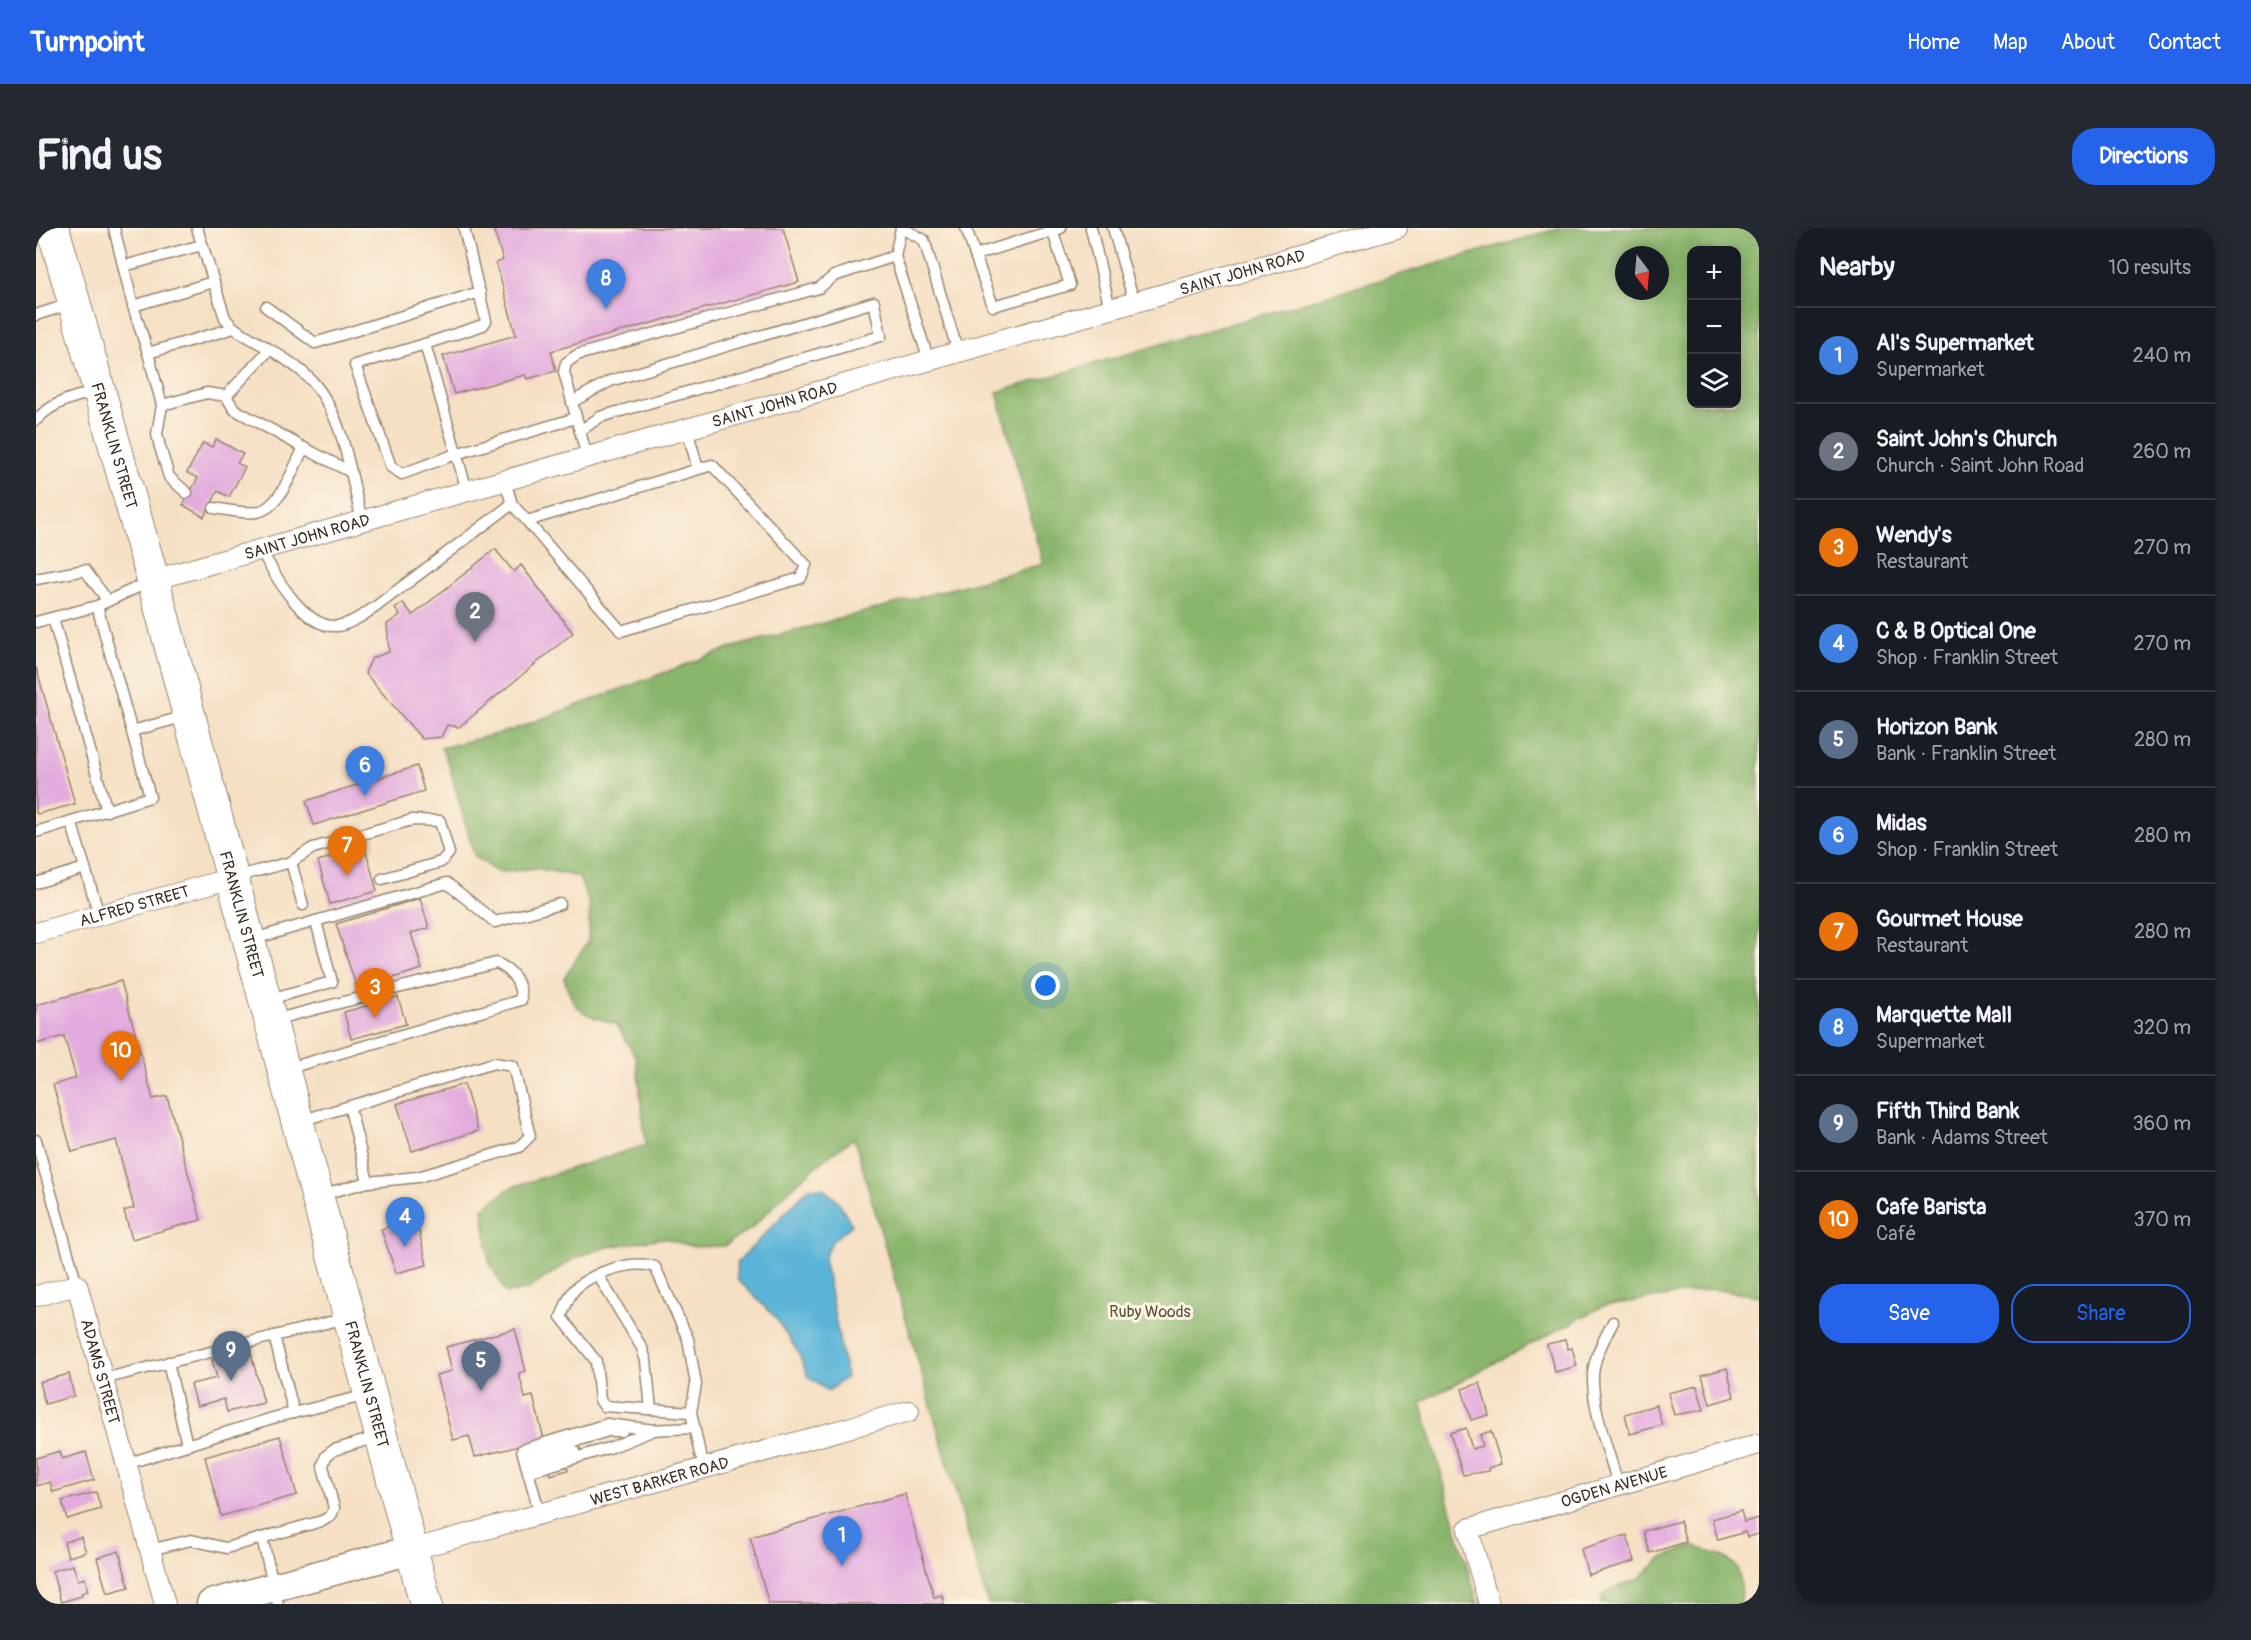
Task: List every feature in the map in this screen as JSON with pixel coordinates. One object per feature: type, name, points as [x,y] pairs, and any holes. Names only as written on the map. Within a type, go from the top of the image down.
[{"type":"main road","name":"FRANKLIN STREET","points":[[52,235],[75,303],[153,580],[426,1604]]},
{"type":"street","name":"SAINT JOHN ROAD","points":[[153,580],[1397,228]]},
{"type":"street","name":"ALFRED STREET","points":[[36,933],[232,878]]},
{"type":"street","points":[[36,1296],[77,1285]]},
{"type":"street","name":"ADAMS STREET","points":[[77,1285],[165,1604]]},
{"type":"street","name":"WEST BARKER ROAD","points":[[411,1550],[909,1411]]},
{"type":"street","name":"OGDEN AVENUE","points":[[1489,1604],[1468,1529],[1759,1444]]},
{"type":"street","points":[[211,1604],[276,1595],[411,1550]]},
{"type":"lane","points":[[114,228],[133,306],[162,405],[157,435],[160,447],[169,477],[187,493]]},
{"type":"lane","points":[[197,228],[225,318],[234,328],[306,374],[319,389],[338,428],[362,521]]},
{"type":"lane","points":[[464,228],[486,316],[483,326],[355,365],[391,467],[402,474],[456,454],[576,418]]},
{"type":"lane","points":[[929,361],[895,256],[901,228],[924,240],[958,352]]},
{"type":"lane","points":[[966,228],[975,255],[993,306],[1070,285],[1057,230],[975,255]]},
{"type":"lane","points":[[1091,228],[1110,309]]},
{"type":"lane","points":[[1113,228],[1134,302]]},
{"type":"lane","points":[[124,266],[202,245]]},
{"type":"lane","points":[[587,457],[564,372],[566,363],[578,355],[819,288],[834,276],[895,256]]},
{"type":"lane","points":[[133,306],[213,282]]},
{"type":"lane","points":[[266,307],[315,343],[480,292]]},
{"type":"lane","points":[[572,402],[610,381],[874,302],[881,336],[600,417],[580,431]]},
{"type":"lane","points":[[36,315],[75,303]]},
{"type":"lane","points":[[148,353],[234,328]]},
{"type":"lane","points":[[425,345],[467,491]]},
{"type":"lane","points":[[226,396],[269,350]]},
{"type":"lane","points":[[36,420],[46,409],[63,400],[99,390]]},
{"type":"lane","points":[[162,405],[207,393],[226,396],[234,409],[349,471]]},
{"type":"lane","points":[[687,429],[698,470]]},
{"type":"lane","points":[[214,508],[249,512],[266,508],[275,501],[304,448]]},
{"type":"lane","points":[[505,481],[512,504],[621,631],[801,578],[806,565],[712,465],[527,521]]},
{"type":"lane","points":[[261,550],[273,571],[305,614],[321,624],[337,626],[354,621],[374,608],[512,504]]},
{"type":"lane","points":[[36,579],[85,570],[108,601]]},
{"type":"lane","points":[[36,622],[97,606],[153,580]]},
{"type":"lane","points":[[36,832],[150,797],[97,606]]},
{"type":"lane","points":[[53,618],[107,811]]},
{"type":"lane","points":[[132,731],[189,715]]},
{"type":"lane","points":[[232,878],[291,861],[313,848],[412,820],[440,820],[449,852],[441,862],[382,879]]},
{"type":"lane","points":[[72,821],[99,915]]},
{"type":"lane","points":[[291,861],[303,905]]},
{"type":"lane","points":[[36,883],[85,868]]},
{"type":"lane","points":[[250,940],[447,883],[495,922],[560,904]]},
{"type":"lane","points":[[267,1010],[332,982],[316,921]]},
{"type":"lane","points":[[267,1010],[496,963],[509,968],[521,987],[521,1000],[283,1070]]},
{"type":"lane","points":[[297,1122],[494,1063],[513,1066],[530,1136],[519,1147],[418,1177],[368,1182],[317,1196]]},
{"type":"lane","points":[[350,1108],[368,1182]]},
{"type":"lane","name":"ADAMS STREET","points":[[36,1140],[77,1285]]},
{"type":"lane","points":[[691,1412],[604,1406],[600,1400],[596,1361],[561,1317],[575,1288],[598,1275],[643,1263],[655,1267],[688,1339],[696,1384],[691,1412],[706,1469]]},
{"type":"lane","points":[[598,1275],[642,1348],[646,1361],[651,1409]]},
{"type":"lane","points":[[103,1379],[349,1318]]},
{"type":"lane","points":[[1613,1322],[1599,1349],[1593,1374],[1596,1402],[1618,1485]]},
{"type":"lane","points":[[274,1336],[294,1413]]},
{"type":"lane","points":[[168,1362],[187,1445]]},
{"type":"lane","points":[[126,1464],[294,1413],[370,1395]]},
{"type":"lane","points":[[540,1514],[522,1450],[607,1424],[654,1430],[694,1428]]},
{"type":"lane","points":[[526,1465],[654,1430]]},
{"type":"lane","points":[[150,1550],[190,1540],[226,1548],[331,1516],[334,1508],[323,1466],[326,1456],[334,1450],[381,1436]]},
{"type":"lane","points":[[262,1538],[276,1595]]},
{"type":"green space","name":"Ruby Woods","points":[[1559,228],[1759,228],[1759,1296],[1712,1289],[1603,1306],[1421,1402],[1478,1604],[988,1604],[854,1138],[821,1162],[751,1229],[724,1246],[694,1247],[663,1238],[607,1247],[575,1258],[527,1290],[506,1293],[489,1261],[483,1208],[512,1187],[646,1145],[636,1057],[616,1024],[595,1018],[576,1005],[564,978],[588,941],[590,906],[579,877],[536,868],[498,873],[474,855],[449,765],[441,748],[512,730],[730,648],[1043,564],[997,392]]},
{"type":"green space","points":[[1693,1546],[1726,1558],[1737,1569],[1740,1578],[1741,1604],[1601,1604],[1602,1597],[1611,1589],[1638,1580],[1660,1559]]},
{"type":"water","points":[[809,1188],[822,1188],[839,1202],[852,1225],[833,1240],[824,1258],[846,1377],[828,1391],[808,1377],[798,1352],[775,1317],[737,1279],[737,1263]]},
{"type":"building","points":[[493,228],[783,228],[799,282],[551,351],[556,371],[527,379],[525,375],[454,394],[443,356],[516,335],[496,263],[503,260]]},
{"type":"building","points":[[216,439],[243,454],[237,463],[245,467],[229,497],[218,491],[204,517],[183,505],[198,478],[187,473],[203,443],[212,447]]},
{"type":"building","points":[[495,549],[514,572],[521,565],[573,633],[459,727],[447,725],[441,737],[422,739],[365,673],[372,658],[389,652],[387,624],[400,615],[395,609],[403,603],[413,615]]},
{"type":"building","points":[[36,667],[75,804],[38,814],[36,813]]},
{"type":"building","points":[[417,766],[424,791],[314,825],[306,801]]},
{"type":"building","points":[[365,848],[377,891],[330,904],[318,861]]},
{"type":"building","points":[[420,898],[429,928],[411,933],[422,969],[357,989],[336,924]]},
{"type":"building","points":[[121,981],[153,1099],[167,1096],[201,1220],[132,1239],[124,1211],[134,1208],[116,1140],[72,1152],[53,1085],[76,1078],[64,1036],[36,1044],[36,1005]]},
{"type":"building","points":[[398,997],[406,1024],[351,1039],[344,1012]]},
{"type":"building","points":[[464,1084],[478,1131],[412,1151],[397,1104]]},
{"type":"building","points":[[416,1219],[427,1265],[396,1273],[381,1229]]},
{"type":"building","points":[[515,1329],[526,1371],[519,1373],[525,1398],[533,1396],[544,1439],[558,1435],[568,1470],[550,1475],[540,1441],[475,1457],[469,1436],[453,1440],[436,1375],[452,1371],[446,1347]]},
{"type":"building","points":[[1565,1340],[1568,1349],[1572,1348],[1577,1366],[1555,1372],[1547,1344]]},
{"type":"building","points":[[250,1350],[264,1403],[227,1412],[224,1399],[197,1406],[191,1384],[217,1378],[212,1360]]},
{"type":"building","points":[[1727,1368],[1734,1397],[1710,1404],[1702,1375]]},
{"type":"building","points":[[69,1374],[74,1396],[45,1404],[39,1382]]},
{"type":"building","points":[[1480,1383],[1489,1415],[1471,1420],[1462,1389]]},
{"type":"building","points":[[1697,1386],[1704,1410],[1674,1415],[1668,1393]]},
{"type":"building","points":[[1656,1405],[1662,1425],[1630,1434],[1625,1414]]},
{"type":"building","points":[[1466,1428],[1472,1449],[1483,1446],[1480,1435],[1491,1431],[1501,1464],[1488,1468],[1489,1471],[1463,1475],[1450,1433]]},
{"type":"building","points":[[280,1436],[297,1495],[221,1516],[205,1457]]},
{"type":"building","points":[[60,1451],[62,1459],[86,1452],[94,1480],[53,1492],[50,1482],[36,1486],[36,1458]]},
{"type":"building","points":[[96,1492],[101,1509],[67,1519],[62,1501]]},
{"type":"building","points":[[905,1494],[934,1597],[942,1595],[944,1604],[769,1604],[750,1537]]},
{"type":"building","points":[[1741,1511],[1744,1522],[1759,1518],[1759,1534],[1747,1537],[1745,1532],[1718,1540],[1712,1519]]},
{"type":"building","points":[[1680,1521],[1686,1542],[1650,1553],[1644,1531]]},
{"type":"building","points":[[1627,1535],[1635,1561],[1588,1575],[1581,1549]]},
{"type":"building","points":[[81,1537],[86,1552],[68,1557],[64,1542]]},
{"type":"building","points":[[119,1551],[129,1587],[107,1593],[97,1558]]},
{"type":"building","points":[[73,1565],[78,1580],[85,1578],[88,1591],[81,1593],[82,1596],[61,1602],[52,1571]]},
{"type":"place","name":"Marquette Mall","points":[[606,309]]},
{"type":"place","name":"Saint John's Church","points":[[475,642]]},
{"type":"place","name":"Midas","points":[[365,796]]},
{"type":"place","name":"Gourmet House","points":[[347,876]]},
{"type":"place","name":"Wendy's","points":[[375,1018]]},
{"type":"place","name":"Cafe Barista","points":[[121,1081]]},
{"type":"place","name":"C & B Optical One","points":[[405,1247]]},
{"type":"place","name":"Fifth Third Bank","points":[[231,1381]]},
{"type":"place","name":"Horizon Bank","points":[[481,1391]]},
{"type":"place","name":"Al's Supermarket","points":[[842,1566]]}]
